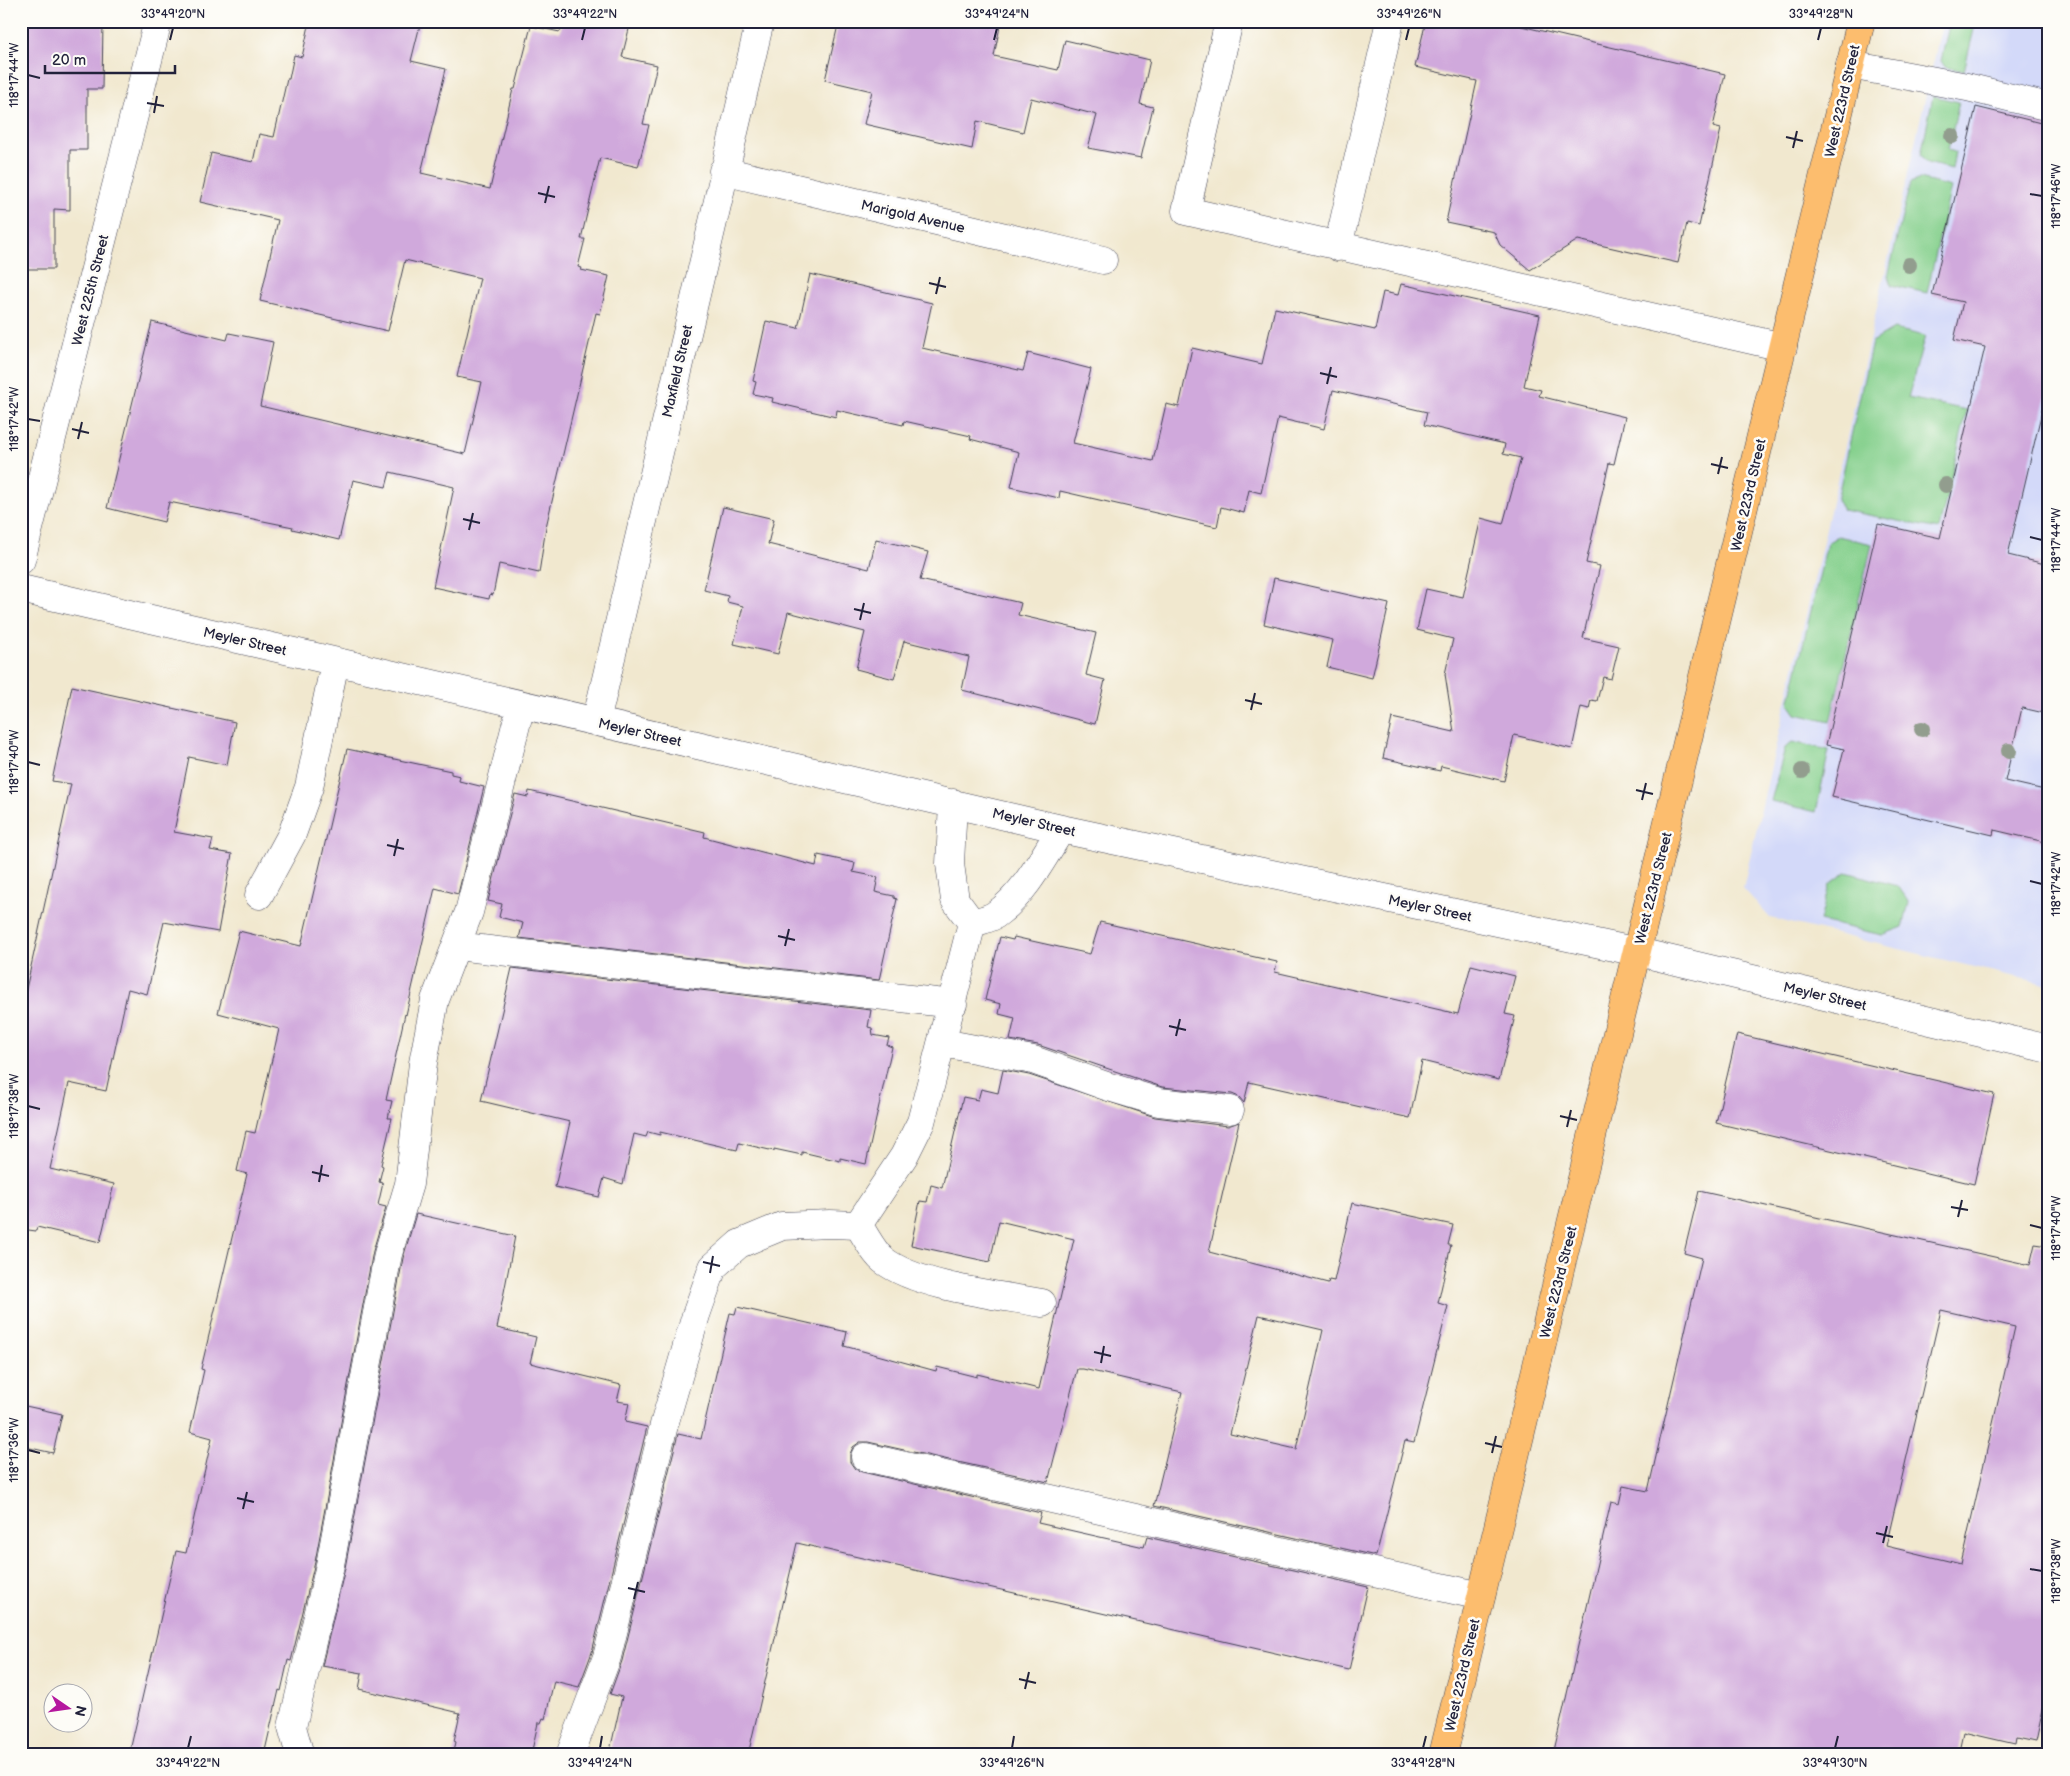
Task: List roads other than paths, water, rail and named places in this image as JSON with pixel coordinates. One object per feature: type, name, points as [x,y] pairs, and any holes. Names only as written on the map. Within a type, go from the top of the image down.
[{"type":"main road","name":"West 223rd Street","points":[[1443,1755],[1861,21]]},
{"type":"street","name":"West 225th Street","points":[[21,560],[158,21]]},
{"type":"street","name":"Maxfield Street","points":[[596,722],[760,21]]},
{"type":"street","points":[[1230,21],[1186,212],[1783,348]]},
{"type":"street","points":[[1338,246],[1390,21]]},
{"type":"street","points":[[1850,65],[1967,87],[2049,107]]},
{"type":"street","name":"Marigold Avenue","points":[[724,171],[1103,260]]},
{"type":"street","name":"Meyler Street","points":[[21,589],[1061,829],[1638,952],[2049,1049]]},
{"type":"street","points":[[259,895],[292,834],[309,788],[335,662]]},
{"type":"street","points":[[300,1755],[292,1727],[330,1565],[388,1254],[409,1184],[423,1063],[435,1000],[469,912],[521,705]]},
{"type":"street","points":[[858,1225],[904,1156],[921,1122],[953,1004],[972,923],[955,900],[950,864],[953,803]]},
{"type":"street","points":[[972,923],[994,916],[1019,892],[1039,866],[1061,829]]},
{"type":"street","points":[[456,946],[953,1004]]},
{"type":"street","points":[[942,1043],[1034,1060],[1106,1086],[1159,1102],[1230,1110]]},
{"type":"street","points":[[858,1225],[882,1259],[904,1273],[927,1281],[1042,1303]]},
{"type":"street","points":[[570,1755],[606,1657],[664,1425],[696,1315],[713,1267],[739,1244],[782,1226],[858,1225]]},
{"type":"street","points":[[865,1457],[1364,1568],[1481,1596]]}]
